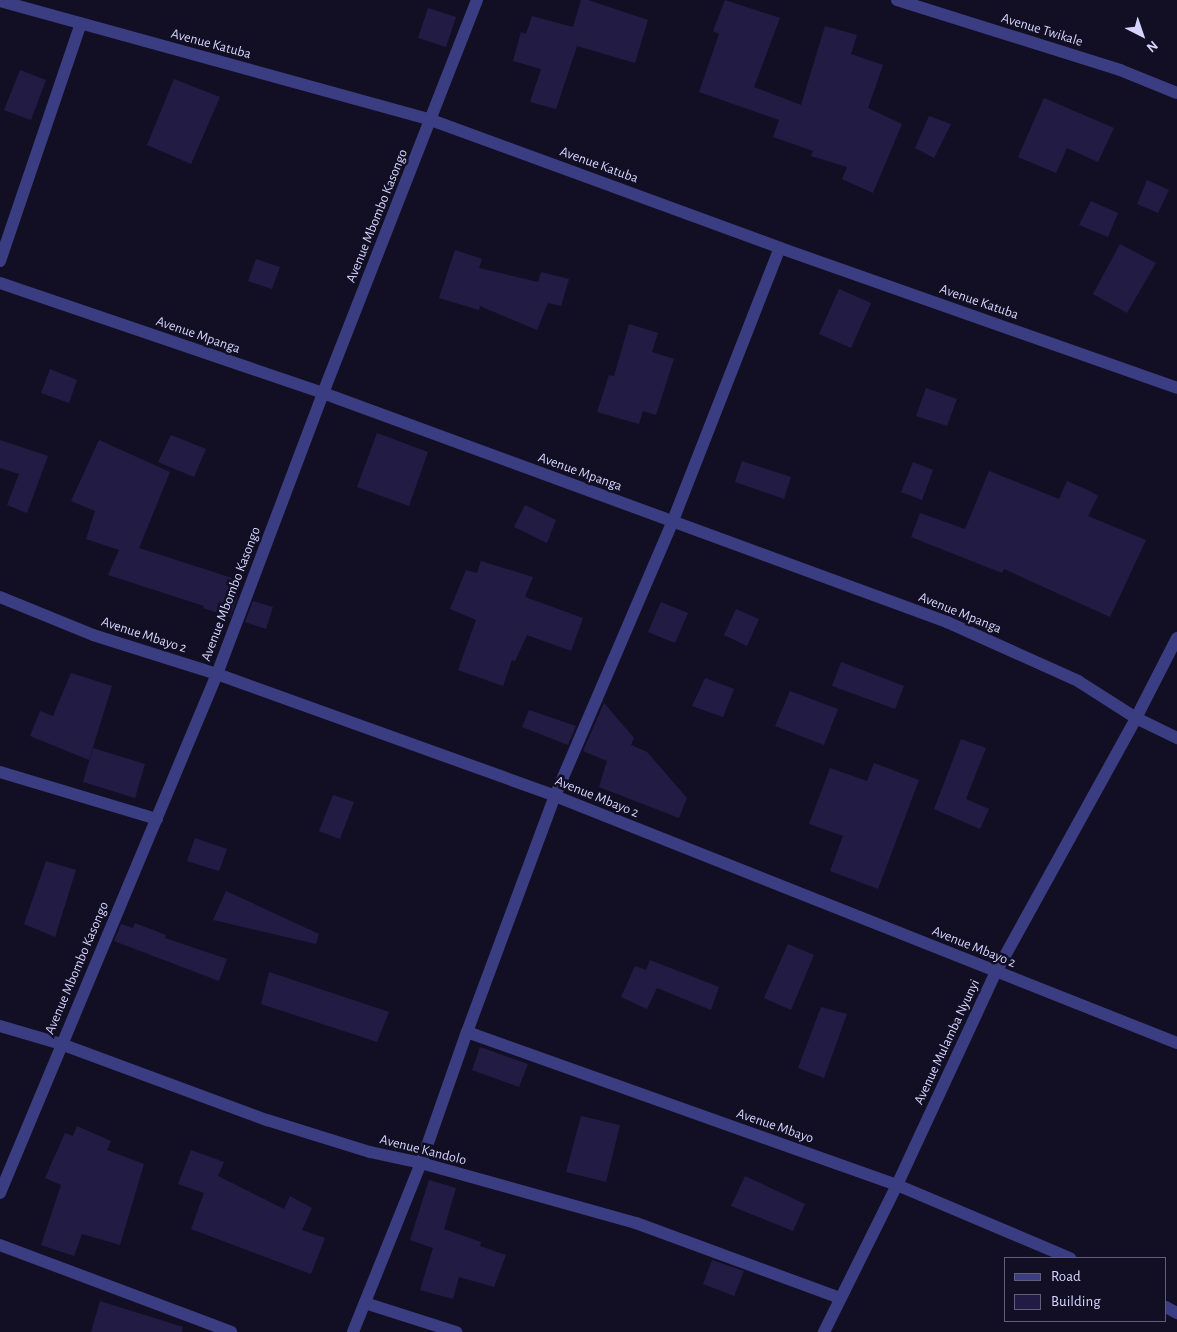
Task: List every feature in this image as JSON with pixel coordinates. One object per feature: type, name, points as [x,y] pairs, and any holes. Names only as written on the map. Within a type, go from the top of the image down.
[{"type":"street","name":"Avenue Mbombo Kasongo","points":[[0,1194],[61,1044],[157,820],[216,674],[477,0]]},
{"type":"street","name":"Avenue Twikale","points":[[897,0],[1120,70],[1177,93]]},
{"type":"street","name":"Avenue Katuba","points":[[0,1],[431,120],[780,248],[1177,388]]},
{"type":"street","points":[[0,261],[81,23]]},
{"type":"street","points":[[353,1332],[421,1163],[467,1032],[555,796],[672,523],[780,248]]},
{"type":"street","name":"Avenue Mpanga","points":[[0,283],[323,394],[947,622],[1078,680],[1136,718],[1177,738]]},
{"type":"street","name":"Avenue Mbayo 2","points":[[0,597],[93,635],[216,674],[555,796],[1177,1043]]},
{"type":"street","name":"Avenue Mulamba Nyunyi","points":[[824,1332],[897,1185],[996,972],[1136,718],[1177,638]]},
{"type":"street","points":[[0,772],[157,820]]},
{"type":"street","name":"Avenue Kandolo","points":[[0,1026],[61,1044],[267,1120],[370,1152],[421,1163],[636,1223],[840,1298]]},
{"type":"street","name":"Avenue Mbayo","points":[[467,1032],[897,1185],[1068,1257]]},
{"type":"street","points":[[0,1245],[231,1332]]},
{"type":"street","points":[[365,1303],[456,1332]]},
{"type":"building","points":[[581,0],[588,0],[648,20],[635,63],[577,46],[556,109],[530,102],[541,69],[513,61],[521,32],[526,34],[532,16],[573,27]]},
{"type":"building","points":[[725,0],[780,18],[754,87],[801,105],[825,26],[857,35],[851,54],[883,65],[868,108],[902,124],[873,193],[842,179],[847,167],[811,156],[813,151],[773,137],[779,120],[699,92],[719,34],[713,31]]},
{"type":"building","points":[[428,8],[456,17],[446,47],[418,38]]},
{"type":"building","points":[[20,70],[46,80],[31,120],[4,110]]},
{"type":"building","points":[[174,79],[220,97],[191,164],[147,145]]},
{"type":"building","points":[[1044,98],[1114,128],[1098,162],[1067,148],[1056,173],[1018,157]]},
{"type":"building","points":[[929,116],[951,124],[934,158],[915,148]]},
{"type":"building","points":[[1147,180],[1169,190],[1158,213],[1137,204]]},
{"type":"building","points":[[1091,201],[1118,213],[1108,237],[1079,225]]},
{"type":"building","points":[[1120,244],[1156,263],[1127,313],[1093,294]]},
{"type":"building","points":[[455,250],[482,259],[479,268],[538,282],[541,272],[569,279],[561,306],[548,303],[537,330],[480,306],[479,310],[439,298]]},
{"type":"building","points":[[256,259],[280,267],[272,289],[248,281]]},
{"type":"building","points":[[839,289],[871,303],[851,348],[819,334]]},
{"type":"building","points":[[629,324],[658,333],[652,352],[674,359],[656,415],[643,411],[639,424],[597,412],[609,375],[614,376]]},
{"type":"building","points":[[50,369],[77,380],[69,403],[41,393]]},
{"type":"building","points":[[926,388],[957,399],[947,426],[916,416]]},
{"type":"building","points":[[377,433],[428,452],[409,506],[357,487]]},
{"type":"building","points":[[171,435],[206,449],[194,477],[158,462]]},
{"type":"building","points":[[0,440],[48,456],[27,513],[7,505],[19,474],[0,468]]},
{"type":"building","points":[[99,440],[170,472],[139,548],[232,578],[227,593],[238,596],[230,617],[203,608],[204,606],[108,575],[119,550],[86,539],[95,511],[71,501]]},
{"type":"building","points":[[742,461],[791,477],[784,499],[735,482]]},
{"type":"building","points":[[913,462],[933,470],[922,500],[901,492]]},
{"type":"building","points":[[989,471],[1059,499],[1067,481],[1090,491],[1098,496],[1088,516],[1146,540],[1110,617],[1004,569],[1002,573],[911,537],[920,513],[965,529]]},
{"type":"building","points":[[525,505],[556,520],[547,543],[514,527]]},
{"type":"building","points":[[481,561],[533,577],[525,597],[583,618],[571,651],[527,635],[515,661],[512,660],[503,686],[458,670],[476,620],[450,609],[466,570],[477,573]]},
{"type":"building","points":[[253,601],[273,607],[266,629],[245,622]]},
{"type":"building","points":[[661,602],[688,613],[675,643],[648,632]]},
{"type":"building","points":[[736,609],[759,619],[747,646],[724,635]]},
{"type":"building","points":[[841,662],[904,686],[895,709],[832,686]]},
{"type":"building","points":[[71,673],[112,686],[89,760],[30,736],[40,711],[53,716]]},
{"type":"building","points":[[705,678],[734,689],[723,717],[692,706]]},
{"type":"building","points":[[790,691],[838,709],[824,745],[775,726]]},
{"type":"building","points":[[604,703],[634,738],[631,745],[647,752],[687,798],[679,818],[599,787],[607,761],[583,751]]},
{"type":"building","points":[[529,710],[576,726],[568,745],[522,727]]},
{"type":"building","points":[[961,739],[986,748],[966,799],[989,809],[980,829],[934,809]]},
{"type":"building","points":[[93,748],[145,764],[135,798],[83,782]]},
{"type":"building","points":[[874,763],[919,780],[878,889],[830,871],[843,836],[809,824],[830,768],[867,781]]},
{"type":"building","points":[[333,795],[354,802],[340,839],[319,831]]},
{"type":"building","points":[[195,838],[227,849],[219,871],[187,861]]},
{"type":"building","points":[[46,861],[76,870],[55,937],[24,924]]},
{"type":"building","points":[[226,891],[319,934],[316,944],[213,920]]},
{"type":"building","points":[[135,923],[166,935],[165,938],[227,959],[219,981],[114,941],[121,924],[133,928]]},
{"type":"building","points":[[788,944],[814,955],[791,1010],[764,998]]},
{"type":"building","points":[[650,960],[719,987],[711,1010],[657,988],[647,1009],[621,997],[635,966],[646,970]]},
{"type":"building","points":[[269,972],[389,1012],[377,1042],[261,1004]]},
{"type":"building","points":[[821,1007],[847,1014],[824,1078],[798,1068]]},
{"type":"building","points":[[480,1047],[528,1064],[519,1087],[472,1070]]},
{"type":"building","points":[[581,1116],[620,1125],[606,1182],[566,1172]]},
{"type":"building","points":[[77,1126],[111,1141],[107,1150],[144,1164],[120,1245],[82,1234],[74,1256],[41,1245],[61,1185],[45,1178],[65,1133],[73,1136]]},
{"type":"building","points":[[191,1150],[224,1162],[218,1176],[284,1209],[290,1196],[312,1208],[302,1230],[325,1238],[311,1274],[191,1229],[204,1193],[178,1184]]},
{"type":"building","points":[[745,1176],[805,1204],[793,1231],[731,1206]]},
{"type":"building","points":[[429,1180],[456,1188],[444,1229],[481,1242],[480,1246],[506,1255],[494,1287],[459,1277],[453,1299],[420,1290],[433,1248],[410,1240]]},
{"type":"building","points":[[712,1260],[744,1271],[734,1296],[703,1284]]},
{"type":"building","points":[[100,1301],[183,1327],[182,1332],[91,1332]]}]
